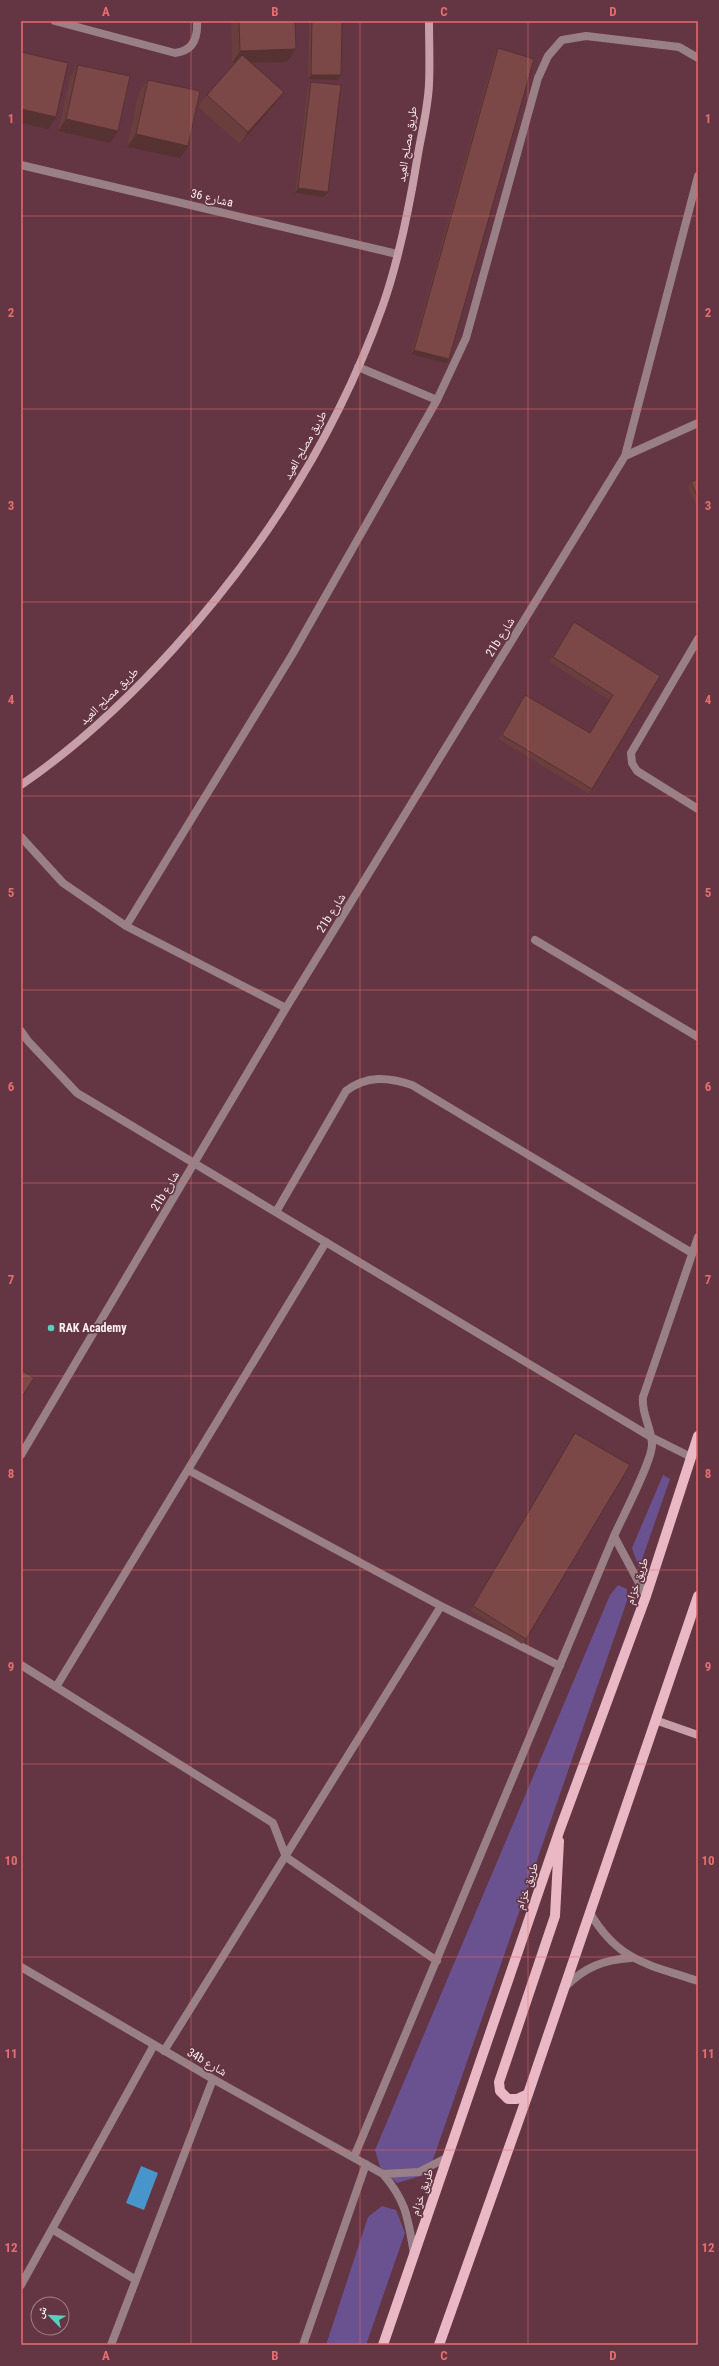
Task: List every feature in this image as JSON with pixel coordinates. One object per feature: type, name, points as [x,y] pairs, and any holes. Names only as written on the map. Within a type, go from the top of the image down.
[{"type":"main road","name":"طريق خزام","points":[[383,2345],[560,1829],[646,1596],[698,1436]]},
{"type":"main road","points":[[440,2345],[528,2094],[698,1596]]},
{"type":"main road","points":[[528,2094],[517,2099],[508,2099],[500,2091],[499,2082],[555,1916],[560,1829]]},
{"type":"street","points":[[55,21],[175,53],[181,52],[191,46],[197,34],[197,21]]},
{"type":"street","name":"طريق مصلح العيد","points":[[21,785],[52,764],[117,707],[213,604],[260,542],[301,479],[327,432],[358,367],[383,304],[410,203],[429,86],[429,21]]},
{"type":"street","points":[[126,926],[292,654],[437,400],[466,338],[538,78],[548,56],[562,40],[586,36],[679,47],[698,58]]},
{"type":"street","name":"شارع 36a","points":[[21,166],[397,254]]},
{"type":"street","name":"21b شارع","points":[[21,1455],[195,1164],[286,1008],[625,456],[698,176]]},
{"type":"street","points":[[358,367],[437,400]]},
{"type":"street","points":[[625,456],[698,423]]},
{"type":"street","points":[[698,639],[631,753],[632,763],[637,771],[698,809]]},
{"type":"street","points":[[21,837],[62,883],[126,926],[286,1008]]},
{"type":"street","points":[[535,940],[698,1037]]},
{"type":"street","points":[[21,1031],[28,1041],[77,1093],[651,1437],[691,1456]]},
{"type":"street","points":[[276,1212],[346,1091],[358,1082],[377,1078],[398,1080],[412,1085],[692,1253]]},
{"type":"street","points":[[354,2157],[614,1536],[650,1455],[651,1437],[644,1416],[643,1397],[698,1237]]},
{"type":"street","points":[[56,1687],[326,1242]]},
{"type":"street","points":[[188,1470],[441,1606],[560,1666]]},
{"type":"street","points":[[614,1536],[646,1596]]},
{"type":"street","points":[[164,2051],[441,1606]]},
{"type":"street","points":[[21,1665],[273,1823],[286,1857],[437,1961]]},
{"type":"street","points":[[655,1720],[698,1735]]},
{"type":"street","points":[[590,1913],[607,1938],[631,1958],[698,1981]]},
{"type":"street","points":[[564,1987],[578,1974],[594,1964],[612,1959],[631,1958]]},
{"type":"street","name":"34b شارع","points":[[21,1967],[213,2080],[383,2174],[398,2191],[406,2211],[414,2256]]},
{"type":"street","points":[[21,2285],[154,2045]]},
{"type":"street","points":[[111,2345],[213,2080]]},
{"type":"street","points":[[383,2174],[418,2172],[448,2157]]},
{"type":"street","points":[[303,2345],[366,2164]]},
{"type":"street","points":[[52,2229],[136,2280]]},
{"type":"shaded area","points":[[663,1475],[670,1479],[639,1568],[632,1548]]},
{"type":"shaded area","points":[[618,1585],[627,1589],[627,1601],[428,2174],[397,2183],[380,2167],[375,2150],[610,1595]]},
{"type":"shaded area","points":[[382,2206],[396,2210],[405,2233],[366,2345],[326,2345],[368,2217]]},
{"type":"water","points":[[141,2166],[158,2173],[144,2210],[126,2203]]},
{"type":"building","points":[[239,21],[295,21],[296,49],[240,51]]},
{"type":"building","points":[[312,21],[342,21],[341,75],[311,75]]},
{"type":"building","points":[[498,48],[534,59],[449,359],[414,350]]},
{"type":"building","points":[[21,52],[68,63],[56,117],[21,109]]},
{"type":"building","points":[[242,55],[284,92],[248,132],[207,95]]},
{"type":"building","points":[[78,65],[130,76],[118,131],[66,119]]},
{"type":"building","points":[[148,80],[200,91],[188,146],[136,134]]},
{"type":"building","points":[[311,82],[341,85],[328,192],[298,188]]},
{"type":"building","points":[[698,479],[698,498],[691,482]]},
{"type":"building","points":[[574,622],[660,676],[592,789],[502,735],[525,695],[590,733],[613,695],[553,657]]},
{"type":"building","points":[[21,1370],[34,1378],[21,1398]]},
{"type":"building","points":[[575,1433],[630,1465],[526,1639],[473,1606]]},
{"type":"place","name":"RAK Academy","points":[[51,1328]]}]
